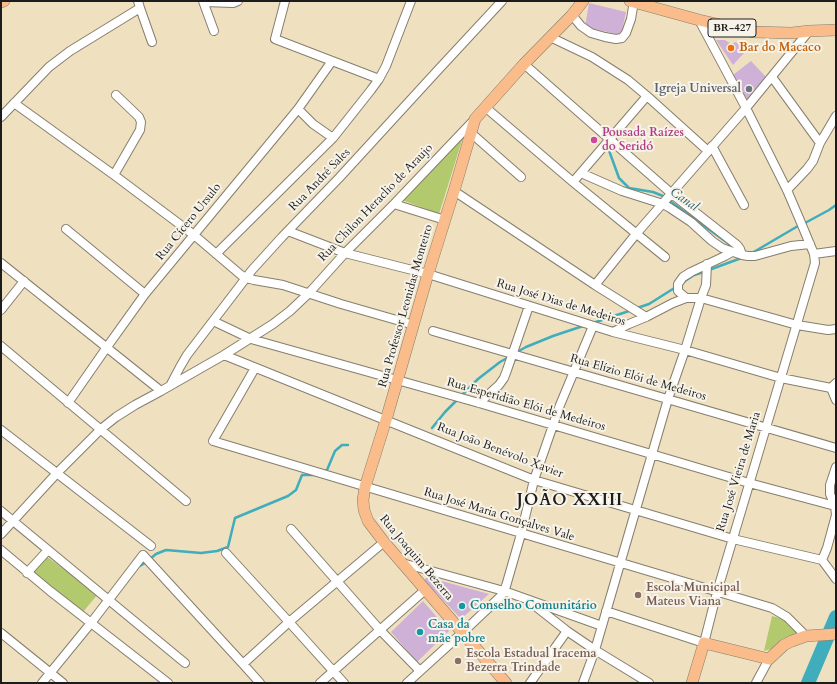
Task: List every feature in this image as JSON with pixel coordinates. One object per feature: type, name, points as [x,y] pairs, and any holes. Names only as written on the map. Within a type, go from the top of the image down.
[{"type":"main road","name":"Rua Chilon Heraclio de Araujo","points":[[475,119],[583,1]]},
{"type":"main road","name":"BR-427","points":[[638,2],[699,20],[753,32],[792,33],[836,30]]},
{"type":"main road","name":"Rua Professor Leonidas Monteiro","points":[[363,500],[365,487],[475,119]]},
{"type":"main road","name":"Rua Joaquim Bezerra","points":[[363,500],[364,510],[368,520],[384,542],[462,633],[500,681]]},
{"type":"main road","points":[[704,643],[769,659],[784,645],[810,636],[836,634]]},
{"type":"main road","name":"Rua José Vieira de Maria","points":[[692,683],[704,643]]},
{"type":"street","points":[[214,31],[203,1],[233,3],[238,1]]},
{"type":"street","points":[[285,1],[275,39],[379,78]]},
{"type":"street","points":[[216,254],[333,138],[371,90],[386,66],[411,1]]},
{"type":"street","name":"Rua André Sales","points":[[170,386],[187,355],[246,278],[502,1]]},
{"type":"street","points":[[572,14],[581,26],[591,33],[616,40],[622,38],[626,33],[638,2]]},
{"type":"street","points":[[1,116],[60,57],[139,4],[152,42]]},
{"type":"street","points":[[699,20],[746,108],[787,190],[814,254],[836,251]]},
{"type":"street","points":[[595,285],[636,234],[746,108],[810,31]]},
{"type":"street","points":[[550,37],[592,57],[628,80],[710,149],[744,205]]},
{"type":"street","name":"Rua Cícero Ursulo","points":[[68,403],[146,294],[298,109],[332,61]]},
{"type":"street","points":[[524,64],[672,194],[737,245],[742,255]]},
{"type":"street","points":[[772,77],[820,144]]},
{"type":"street","points":[[114,174],[140,130],[141,122],[139,117],[116,95]]},
{"type":"street","points":[[573,182],[647,96]]},
{"type":"street","points":[[14,103],[114,174],[194,235],[240,275],[246,278],[283,285],[414,325]]},
{"type":"street","points":[[485,107],[573,182],[665,257]]},
{"type":"street","points":[[298,109],[313,124],[333,138]]},
{"type":"street","points":[[787,190],[813,161],[820,144],[836,116]]},
{"type":"street","name":"Rua Chilon Heraclio de Araujo","points":[[161,391],[251,339],[290,311],[475,119]]},
{"type":"street","points":[[471,133],[521,178]]},
{"type":"street","points":[[581,172],[622,191],[663,204],[679,214],[722,248],[732,252],[742,255],[755,256],[791,246],[810,244]]},
{"type":"street","points":[[454,191],[595,285],[646,317]]},
{"type":"street","points":[[394,204],[445,220]]},
{"type":"street","points":[[66,229],[146,294]]},
{"type":"street","name":"Rua José Dias de Medeiros","points":[[288,231],[345,253],[428,274],[613,332],[685,350],[781,378],[834,385]]},
{"type":"street","points":[[686,298],[678,291],[678,284],[683,276],[732,252]]},
{"type":"street","name":"Rua José Vieira de Maria","points":[[704,643],[716,592],[815,263],[814,254]]},
{"type":"street","points":[[1,263],[161,391],[116,417],[101,429],[57,473],[1,534]]},
{"type":"street","points":[[583,683],[595,650],[668,400],[706,285],[707,264]]},
{"type":"street","points":[[1,310],[24,281]]},
{"type":"street","points":[[613,332],[686,298],[701,298],[797,325],[828,330],[836,329]]},
{"type":"street","points":[[479,404],[499,385],[504,378],[529,306]]},
{"type":"street","name":"Rua Esperidião Elói de Medeiros","points":[[213,321],[251,339],[749,483],[835,506]]},
{"type":"street","points":[[407,683],[500,597],[504,591],[521,534],[534,480],[552,426],[593,326]]},
{"type":"street","name":"Rua Elízio Elói de Medeiros","points":[[433,330],[836,448]]},
{"type":"street","points":[[1,346],[186,500]]},
{"type":"street","name":"Rua João Benévolo Xavier","points":[[224,355],[534,480],[733,539],[822,560]]},
{"type":"street","name":"Rua José Maria Gonçalves Vale","points":[[255,368],[212,442],[772,608],[779,611],[810,636]]},
{"type":"street","points":[[834,385],[836,400]]},
{"type":"street","points":[[1,430],[151,546]]},
{"type":"street","points":[[836,467],[830,485],[830,494],[835,506],[836,515],[827,548],[822,560],[836,579]]},
{"type":"street","points":[[1,511],[185,663]]},
{"type":"street","points":[[291,529],[380,630],[420,671]]},
{"type":"street","points":[[243,664],[289,622],[384,542]]},
{"type":"street","points":[[1,550],[27,573],[168,683]]},
{"type":"street","points":[[27,573],[48,550]]},
{"type":"street","points":[[226,553],[344,683]]},
{"type":"street","points":[[42,683],[91,623],[143,555],[260,683]]},
{"type":"street","points":[[402,563],[504,591],[602,626]]},
{"type":"street","points":[[320,683],[425,590]]},
{"type":"street","points":[[529,600],[566,631],[649,683]]},
{"type":"street","points":[[606,612],[704,643]]},
{"type":"street","points":[[530,683],[566,631]]},
{"type":"street","points":[[1,633],[63,683]]},
{"type":"street","points":[[756,683],[769,659]]},
{"type":"green space","points":[[463,137],[439,214],[402,200]]},
{"type":"green space","points":[[43,554],[98,594],[83,612],[29,570]]},
{"type":"green space","points":[[772,616],[783,619],[795,631],[803,634],[775,648],[764,651]]},
{"type":"building","points":[[589,3],[626,12],[621,35],[585,27]]},
{"type":"building","name":"Bar do Macaco","points":[[716,40],[725,40],[731,44],[736,42],[745,52],[733,65]]},
{"type":"building","name":"Igreja Universal","points":[[751,61],[767,78],[747,100],[733,75]]},
{"type":"building","name":"Conselho Comunitário","points":[[427,577],[489,594],[461,619],[424,580]]},
{"type":"building","name":"Casa da mãe pobre","points":[[423,601],[449,631],[417,662],[391,632]]},
{"type":"waterway","name":"Canal","points":[[607,145],[619,178],[629,188],[653,192],[663,196],[736,249]]},
{"type":"waterway","name":"Canal","points":[[752,253],[836,205]]},
{"type":"waterway","points":[[709,270],[744,257]]},
{"type":"waterway","points":[[682,283],[694,275],[704,272]]},
{"type":"waterway","points":[[637,308],[649,304],[676,287]]},
{"type":"waterway","points":[[593,323],[632,310]]},
{"type":"waterway","points":[[517,352],[553,336],[583,326]]},
{"type":"waterway","points":[[432,428],[445,412],[478,379],[509,357]]},
{"type":"waterway","points":[[324,471],[327,470],[335,451],[342,445],[348,445]]},
{"type":"waterway","points":[[138,567],[156,554],[166,550],[201,553],[217,551],[228,547],[235,518],[288,496],[296,490],[302,475],[316,475]]},
{"type":"waterway","points":[[808,683],[836,617]]},
{"type":"place","name":"Bar do Macaco","points":[[731,48]]},
{"type":"place","name":"Igreja Universal","points":[[749,89]]},
{"type":"place","name":"Pousada Raízes do Seridó","points":[[594,140]]},
{"type":"place","name":"Escola Municipal Mateus Viana","points":[[638,595]]},
{"type":"place","name":"Conselho Comunitário","points":[[462,606]]},
{"type":"place","name":"Casa da mãe pobre","points":[[420,632]]},
{"type":"place","name":"Escola Estadual Iracema Bezerra Trindade","points":[[458,661]]},
{"type":"district","name":"JOÃO XXIII","points":[[570,501]]}]
